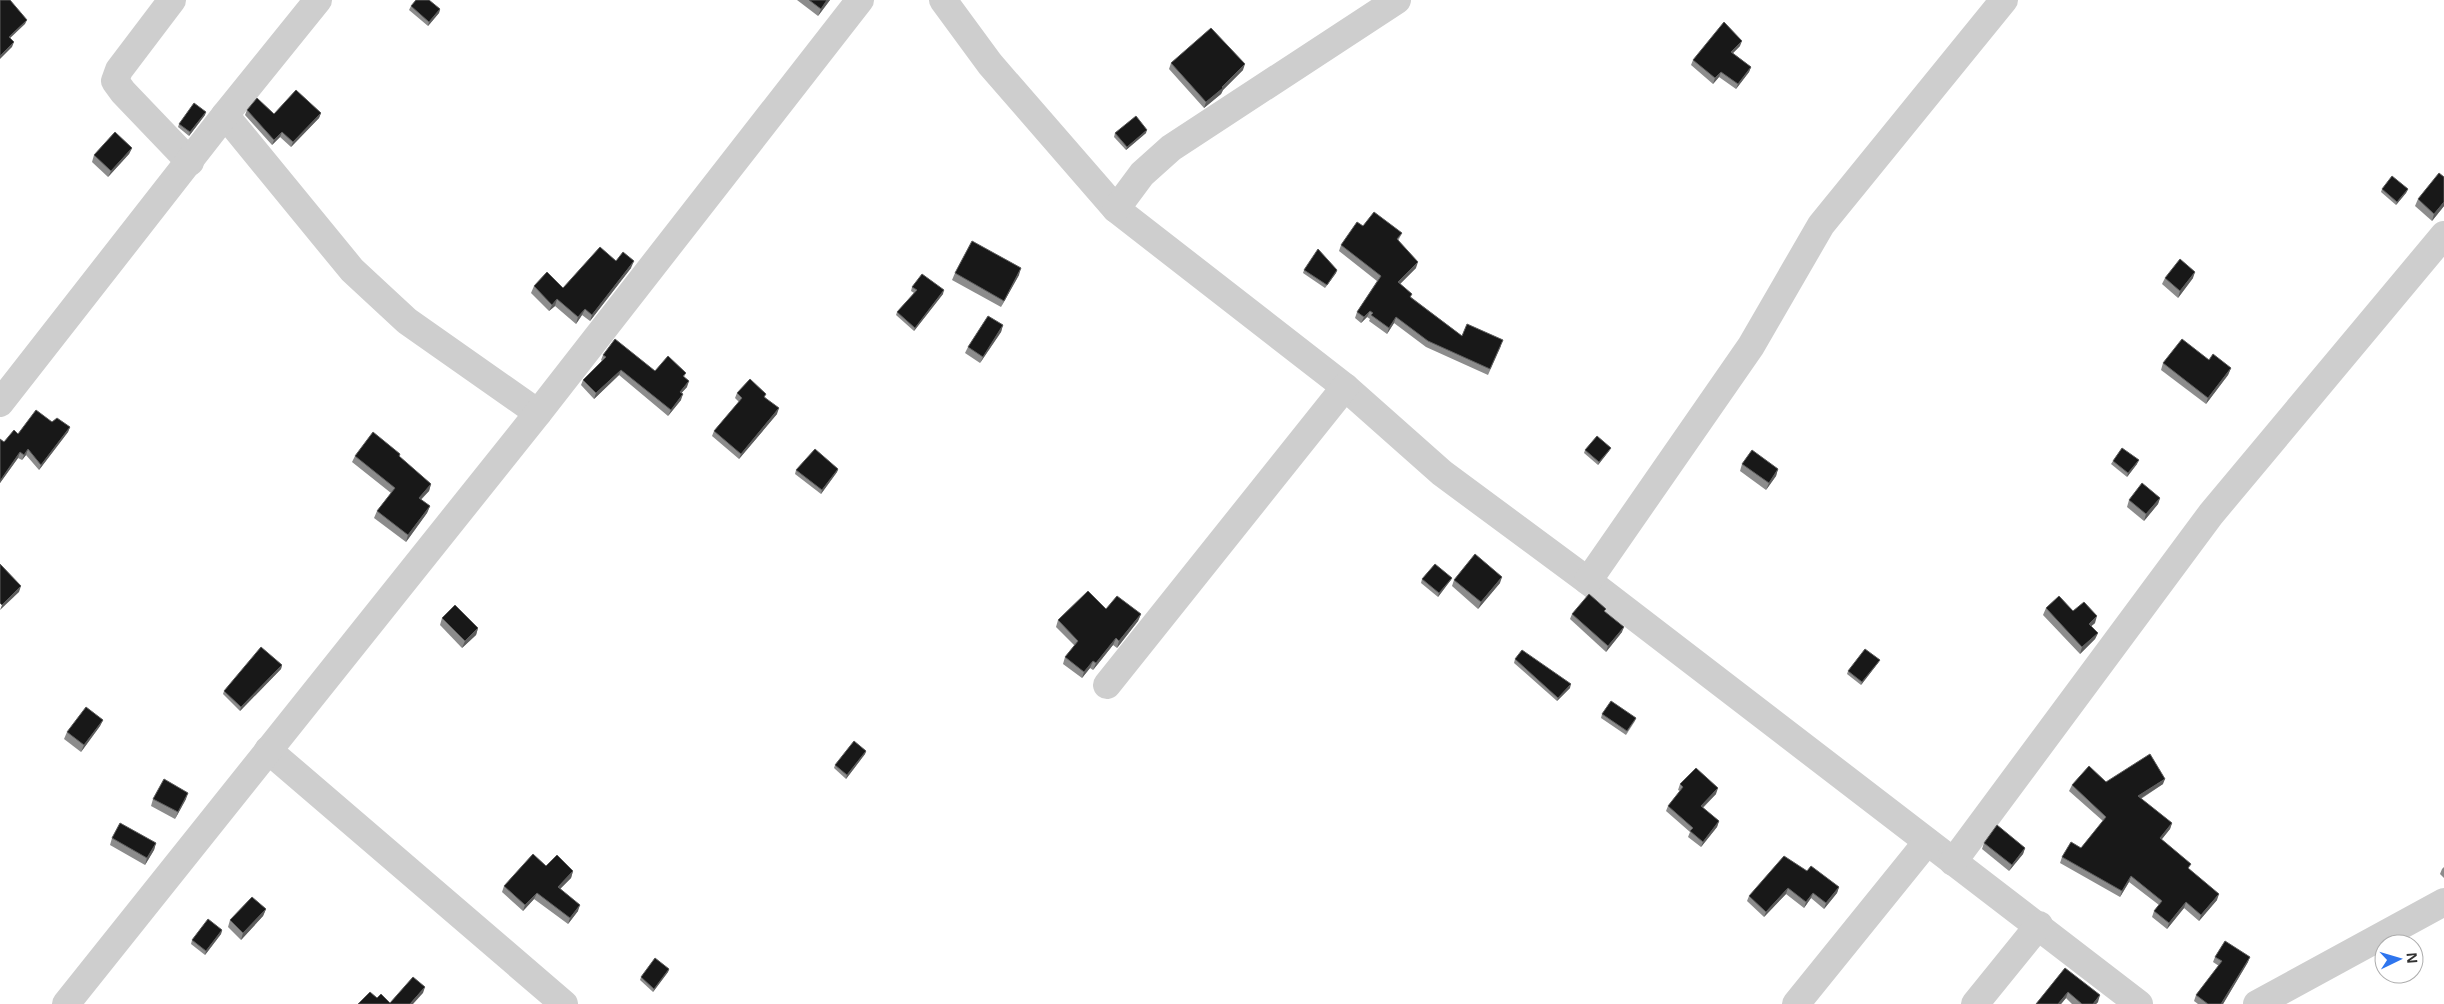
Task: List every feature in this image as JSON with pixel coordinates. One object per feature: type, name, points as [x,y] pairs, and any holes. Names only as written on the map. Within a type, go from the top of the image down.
[{"type":"street","points":[[172,0],[119,70],[115,81],[190,162]]},
{"type":"street","points":[[0,403],[225,115],[318,0]]},
{"type":"street","points":[[66,1004],[538,413],[860,0]]},
{"type":"street","points":[[943,0],[990,64],[1116,208],[1345,387],[1442,473],[1588,581],[1953,862],[2039,925],[2139,1004]]},
{"type":"street","points":[[1116,208],[1142,174],[1171,148],[1397,0]]},
{"type":"street","points":[[1588,581],[1751,346],[1821,225],[2004,0]]},
{"type":"street","points":[[225,115],[352,270],[407,321],[538,413]]},
{"type":"street","points":[[1953,862],[2211,514],[2444,235]]},
{"type":"street","points":[[1107,685],[1345,387]]},
{"type":"street","points":[[268,750],[564,1004]]},
{"type":"street","points":[[1796,1004],[1927,842]]},
{"type":"street","points":[[2257,1004],[2444,902]]},
{"type":"street","points":[[1976,1004],[2039,925]]},
{"type":"building","points":[[0,0],[10,0],[27,20],[9,37],[14,42],[0,56]]},
{"type":"building","points":[[416,0],[429,0],[440,9],[429,22],[411,6]]},
{"type":"building","points":[[809,0],[827,0],[821,9]]},
{"type":"building","points":[[1724,22],[1742,41],[1731,52],[1751,67],[1738,84],[1721,72],[1715,78],[1693,60]]},
{"type":"building","points":[[1211,28],[1245,64],[1223,88],[1206,102],[1171,63]]},
{"type":"building","points":[[296,90],[321,113],[293,142],[282,132],[274,140],[247,110],[257,98],[274,114]]},
{"type":"building","points":[[194,103],[206,112],[190,132],[179,124]]},
{"type":"building","points":[[1136,116],[1147,130],[1127,147],[1115,133]]},
{"type":"building","points":[[115,132],[132,148],[111,171],[94,155]]},
{"type":"building","points":[[2439,173],[2444,177],[2444,202],[2434,214],[2418,199]]},
{"type":"building","points":[[2392,176],[2408,189],[2397,202],[2382,189]]},
{"type":"building","points":[[1374,212],[1402,233],[1397,239],[1418,262],[1398,282],[1412,294],[1410,297],[1462,336],[1467,324],[1503,340],[1490,369],[1428,341],[1396,317],[1389,328],[1371,315],[1373,313],[1370,311],[1364,317],[1357,312],[1381,276],[1341,245],[1357,222],[1363,226]]},
{"type":"building","points":[[972,241],[1021,268],[1004,301],[955,273]]},
{"type":"building","points":[[600,247],[616,261],[623,252],[634,261],[592,315],[585,309],[578,317],[557,299],[552,305],[534,286],[547,272],[563,288]]},
{"type":"building","points":[[1318,249],[1337,270],[1327,285],[1304,270]]},
{"type":"building","points":[[2180,259],[2195,272],[2180,291],[2165,278]]},
{"type":"building","points":[[922,274],[944,290],[915,328],[897,312],[917,290],[912,287]]},
{"type":"building","points":[[988,316],[1003,325],[983,357],[968,347]]},
{"type":"building","points":[[615,339],[655,371],[668,356],[686,373],[683,376],[689,381],[680,392],[683,394],[671,410],[621,370],[596,393],[583,380],[606,357],[603,355]]},
{"type":"building","points":[[2182,339],[2209,360],[2213,354],[2231,368],[2208,398],[2163,363]]},
{"type":"building","points":[[750,379],[766,394],[764,397],[779,408],[741,454],[714,431],[742,398],[737,393]]},
{"type":"building","points":[[36,410],[52,422],[57,418],[70,427],[41,465],[28,449],[24,455],[20,452],[0,481],[0,439],[4,442],[14,430],[18,434]]},
{"type":"building","points":[[373,432],[400,454],[399,456],[431,484],[419,498],[430,506],[408,535],[377,511],[395,488],[355,456]]},
{"type":"building","points":[[1597,436],[1611,448],[1599,462],[1585,450]]},
{"type":"building","points":[[2122,448],[2139,460],[2128,473],[2113,461]]},
{"type":"building","points":[[815,449],[838,469],[822,490],[796,470]]},
{"type":"building","points":[[1752,450],[1778,469],[1769,483],[1742,464]]},
{"type":"building","points":[[2142,483],[2160,498],[2146,514],[2129,500]]},
{"type":"building","points":[[1475,554],[1502,577],[1481,602],[1454,580]]},
{"type":"building","points":[[0,564],[21,586],[2,605],[0,603]]},
{"type":"building","points":[[1435,564],[1452,578],[1439,593],[1422,579]]},
{"type":"building","points":[[1088,591],[1106,609],[1117,596],[1141,614],[1119,641],[1116,638],[1096,663],[1093,661],[1084,672],[1065,657],[1078,641],[1058,620]]},
{"type":"building","points":[[1589,594],[1606,609],[1604,611],[1624,627],[1608,646],[1572,614]]},
{"type":"building","points":[[2059,596],[2073,611],[2084,602],[2097,616],[2089,624],[2098,633],[2082,647],[2046,608]]},
{"type":"building","points":[[455,605],[478,628],[465,641],[442,618]]},
{"type":"building","points":[[261,647],[282,665],[241,707],[224,691]]},
{"type":"building","points":[[1865,649],[1880,660],[1862,682],[1848,671]]},
{"type":"building","points":[[1522,650],[1571,684],[1558,698],[1515,659]]},
{"type":"building","points":[[1611,701],[1636,718],[1627,731],[1602,714]]},
{"type":"building","points":[[86,707],[103,720],[84,745],[67,732]]},
{"type":"building","points":[[854,741],[866,751],[847,775],[835,765]]},
{"type":"building","points":[[2150,754],[2165,779],[2138,796],[2172,823],[2160,838],[2191,864],[2188,868],[2219,894],[2201,915],[2186,902],[2169,923],[2154,911],[2162,901],[2131,876],[2122,891],[2062,857],[2071,842],[2081,848],[2106,817],[2072,785],[2089,766],[2106,782]]},
{"type":"building","points":[[1696,768],[1718,788],[1701,806],[1719,821],[1703,842],[1690,831],[1693,828],[1668,806],[1683,787],[1680,784]]},
{"type":"building","points":[[164,779],[188,793],[178,812],[153,799]]},
{"type":"building","points":[[120,823],[156,843],[147,858],[112,838]]},
{"type":"building","points":[[1997,825],[2025,848],[2012,865],[1984,843]]},
{"type":"building","points":[[533,854],[546,866],[557,855],[573,871],[558,887],[580,905],[570,918],[537,893],[525,905],[504,886]]},
{"type":"building","points":[[1784,856],[1807,871],[1811,866],[1839,887],[1826,903],[1813,893],[1806,902],[1788,888],[1766,912],[1749,896]]},
{"type":"building","points":[[252,897],[266,909],[243,933],[230,920]]},
{"type":"building","points":[[208,919],[222,930],[206,951],[192,940]]},
{"type":"building","points":[[2225,941],[2250,957],[2221,1004],[2208,1004],[2196,995],[2222,961],[2215,957]]},
{"type":"building","points":[[655,958],[669,969],[654,989],[641,977]]},
{"type":"building","points":[[2065,968],[2100,995],[2093,1004],[2082,1004],[2068,992],[2058,1004],[2036,1004]]},
{"type":"building","points":[[413,977],[425,987],[410,1004],[358,1004],[370,992],[377,998],[381,994],[390,1003]]}]
